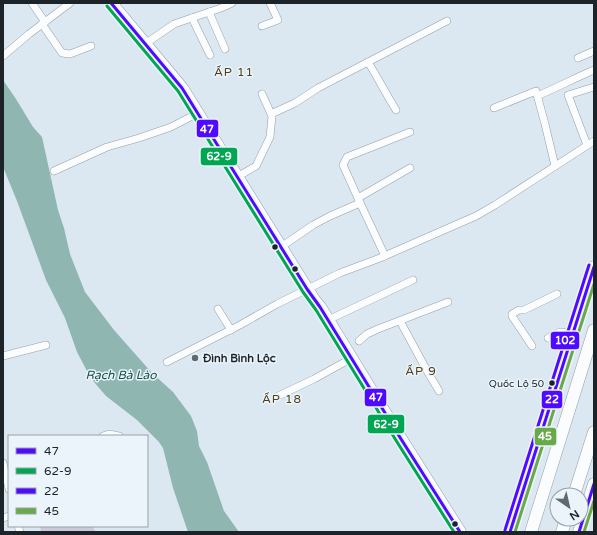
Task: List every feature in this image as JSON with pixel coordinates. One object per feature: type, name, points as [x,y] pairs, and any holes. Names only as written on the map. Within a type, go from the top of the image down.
[{"type":"main road","points":[[112,3],[182,88],[460,532]]},
{"type":"main road","points":[[510,532],[594,267]]},
{"type":"main road","points":[[531,532],[594,330]]},
{"type":"main road","points":[[577,487],[594,432]]},
{"type":"main road","points":[[579,532],[594,484]]},
{"type":"street","points":[[32,3],[62,53],[70,54],[91,46]]},
{"type":"street","points":[[3,56],[70,3]]},
{"type":"street","points":[[145,44],[174,24],[232,3]]},
{"type":"street","points":[[262,26],[278,20],[270,3]]},
{"type":"street","points":[[209,12],[225,50]]},
{"type":"street","points":[[192,18],[210,55]]},
{"type":"street","points":[[271,114],[446,21]]},
{"type":"street","points":[[578,58],[594,51]]},
{"type":"street","points":[[368,62],[396,110]]},
{"type":"street","points":[[537,96],[594,70]]},
{"type":"street","points":[[587,145],[568,95],[594,87]]},
{"type":"street","points":[[494,108],[536,91],[546,124],[555,166]]},
{"type":"street","points":[[238,177],[256,166],[270,137],[272,116],[262,94]]},
{"type":"street","points":[[54,171],[107,146],[139,138],[171,127],[198,113]]},
{"type":"street","points":[[385,256],[343,165],[347,157],[410,132]]},
{"type":"street","points":[[167,362],[231,330],[277,304],[340,273],[385,256],[476,216],[594,141]]},
{"type":"street","points":[[281,247],[313,225],[359,201],[410,168]]},
{"type":"street","points":[[328,320],[412,280]]},
{"type":"street","points":[[532,346],[512,314],[519,310],[524,310],[557,294]]},
{"type":"street","points":[[359,341],[367,334],[378,329],[448,302]]},
{"type":"street","points":[[218,309],[231,330]]},
{"type":"street","points":[[400,321],[439,391]]},
{"type":"street","points":[[548,338],[560,332],[573,333]]},
{"type":"street","points":[[3,356],[46,345]]},
{"type":"street","points":[[276,397],[314,379],[352,358]]},
{"type":"street","points":[[3,464],[8,484]]},
{"type":"shaded area","points":[[40,527],[93,527],[96,532],[41,532]]},
{"type":"water","name":"Rạch Bà Lào","points":[[3,80],[33,127],[42,137],[58,210],[70,254],[85,292],[114,330],[152,373],[173,392],[191,416],[197,431],[199,446],[207,462],[224,511],[239,532],[188,532],[173,488],[163,448],[137,420],[106,396],[94,382],[77,352],[65,318],[46,280],[3,167]]},
{"type":"transit line","name":"47","points":[[111,3],[182,88],[460,532]]},
{"type":"transit line","name":"62-9","points":[[107,6],[178,91],[454,532]]},
{"type":"transit line","name":"102","points":[[505,530],[589,265]]},
{"type":"transit line","name":"22","points":[[510,532],[594,267]]},
{"type":"transit line","name":"45","points":[[515,532],[594,284]]},
{"type":"transit line","name":"22","points":[[579,532],[594,484]]},
{"type":"transit line","name":"45","points":[[584,532],[594,501]]},
{"type":"place","name":"Đình Bình Lộc","points":[[195,358]]},
{"type":"place","name":"Quốc Lộ 50","points":[[552,383]]},
{"type":"district","name":"ẤP 11","points":[[234,72]]},
{"type":"district","name":"ẤP 9","points":[[421,371]]},
{"type":"district","name":"ẤP 18","points":[[282,399]]}]
